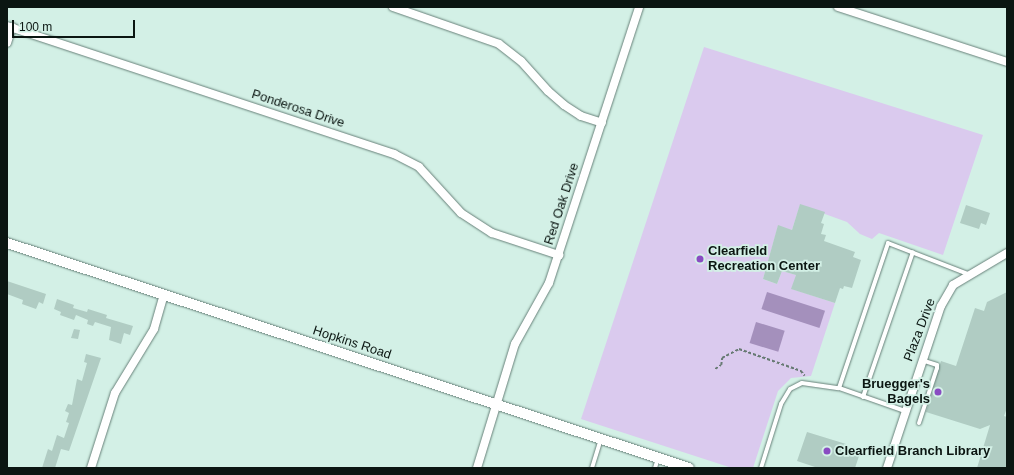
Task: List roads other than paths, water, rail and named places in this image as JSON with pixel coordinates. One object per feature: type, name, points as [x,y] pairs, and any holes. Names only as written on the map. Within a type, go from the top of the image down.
[{"type":"street","points":[[393,7],[499,44],[521,61],[548,92],[564,105],[581,116],[602,123]]},
{"type":"street","name":"Red Oak Drive","points":[[478,468],[515,344],[549,283],[559,255],[639,7]]},
{"type":"street","points":[[838,7],[1007,62]]},
{"type":"street","points":[[7,43],[9,27]]},
{"type":"street","name":"Ponderosa Drive","points":[[9,27],[394,154],[418,167],[461,212],[492,233],[559,255]]},
{"type":"street","name":"Hopkins Road","points":[[7,243],[601,439],[657,463],[689,468]]},
{"type":"street","name":"Plaza Drive","points":[[887,468],[922,359],[941,306],[953,285],[968,274],[1007,253]]},
{"type":"street","points":[[90,468],[115,394],[154,329],[164,295]]},
{"type":"lane","points":[[839,388],[888,243],[968,274]]},
{"type":"lane","points":[[863,397],[914,252]]},
{"type":"lane","points":[[919,423],[937,368],[937,365],[922,359]]},
{"type":"lane","points":[[761,468],[781,404],[790,389],[802,383],[839,388],[905,411]]},
{"type":"lane","points":[[592,468],[601,439]]},
{"type":"place","name":"Clearfield Recreation Center","points":[[700,259]]},
{"type":"place","name":"Bruegger's Bagels","points":[[938,392]]},
{"type":"place","name":"Clearfield Branch Library","points":[[827,451]]}]
